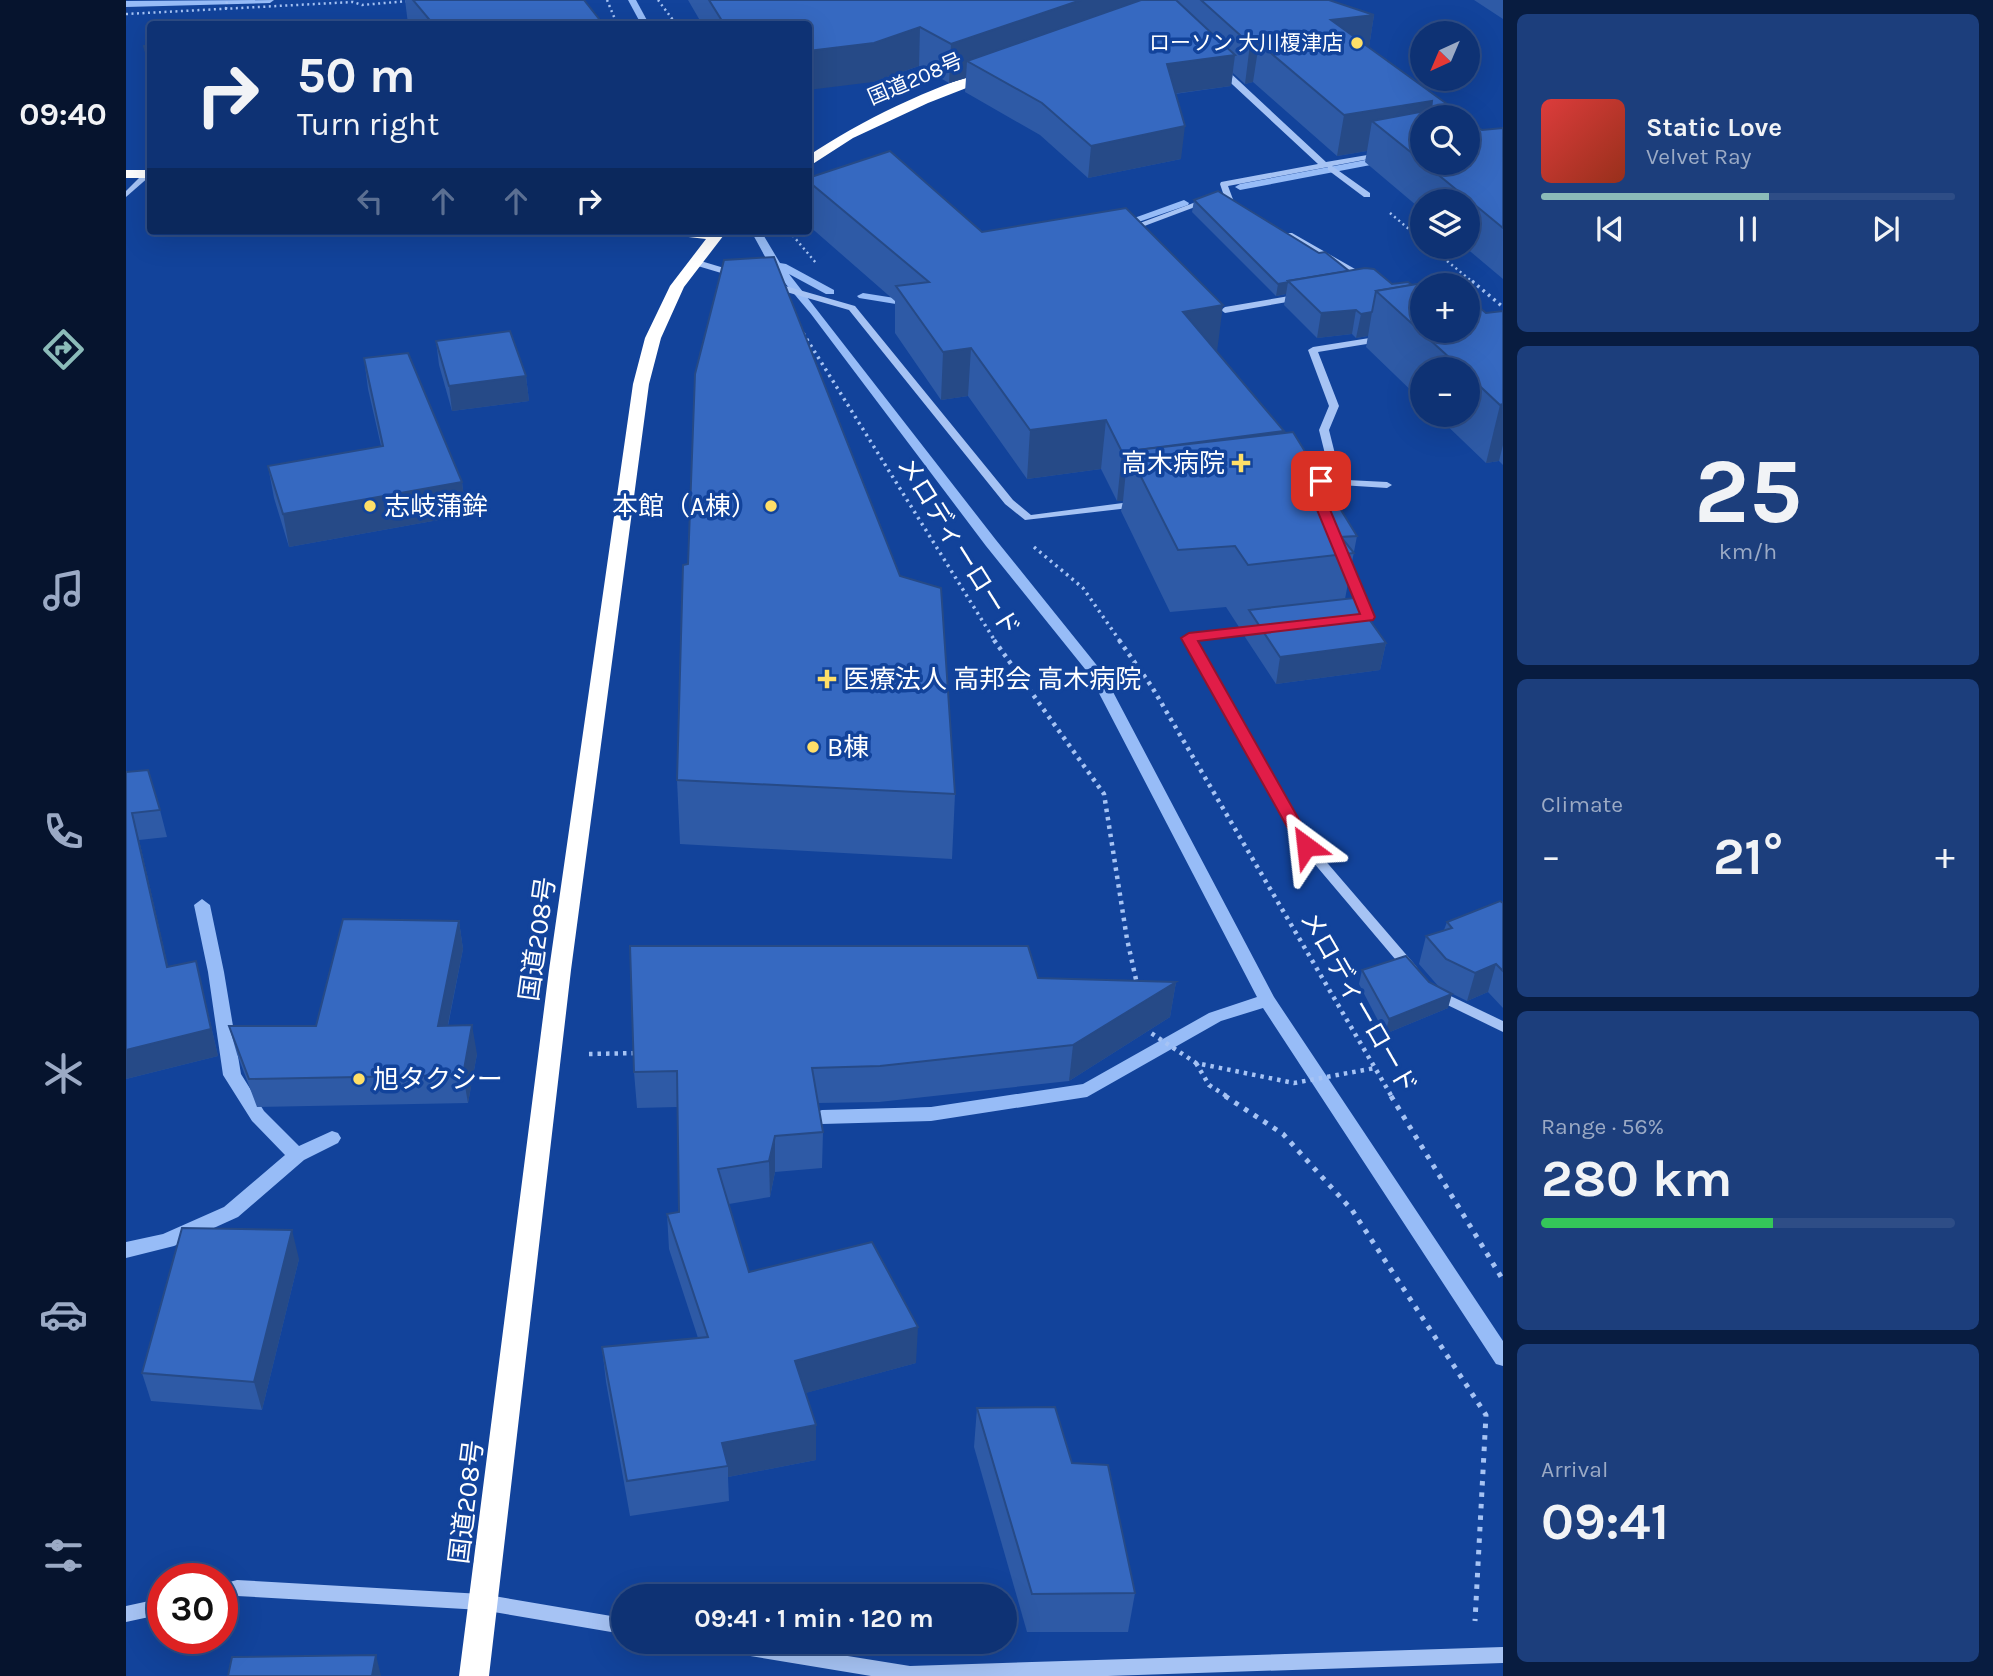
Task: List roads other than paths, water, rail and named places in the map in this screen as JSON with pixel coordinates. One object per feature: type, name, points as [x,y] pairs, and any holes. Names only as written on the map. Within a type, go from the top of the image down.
[{"type":"highway","name":"国道208号","points":[[812,160],[848,135],[923,100],[1005,69]]},
{"type":"highway","points":[[126,174],[147,174]]},
{"type":"highway","name":"国道208号","points":[[474,1676],[550,1055],[641,384],[653,338],[677,286],[716,235]]},
{"type":"street","points":[[1212,60],[1327,167],[1367,195]]},
{"type":"street","points":[[1253,215],[1230,203],[1224,184],[1327,167],[1386,153]]},
{"type":"street","points":[[126,195],[147,176]]},
{"type":"street","points":[[1115,233],[1227,194]]},
{"type":"street","points":[[1276,228],[1377,284],[1365,286]]},
{"type":"street","points":[[694,262],[748,278]]},
{"type":"street","points":[[761,282],[852,308],[1009,502],[1030,518],[1154,502]]},
{"type":"street","points":[[1226,310],[1314,295]]},
{"type":"street","points":[[1325,513],[1319,500],[1321,481],[1334,466],[1324,430],[1334,406],[1313,350],[1391,337]]},
{"type":"street","points":[[1307,483],[1321,481],[1387,485]]},
{"type":"street","points":[[1340,552],[1368,617],[1341,621]]},
{"type":"street","points":[[1272,628],[1189,638],[1306,846],[1432,992],[1503,1027]]},
{"type":"street","points":[[238,1588],[482,1602],[611,1624]]},
{"type":"street","points":[[126,1614],[147,1609]]},
{"type":"street","points":[[786,1654],[911,1675],[1503,1655]]},
{"type":"waterway","points":[[126,4],[270,0]]},
{"type":"waterway","points":[[632,0],[643,21]]},
{"type":"waterway","points":[[1240,187],[1410,154]]},
{"type":"waterway","points":[[1117,226],[1184,203]]},
{"type":"waterway","points":[[758,235],[773,262],[815,312],[991,543],[1096,673],[1267,1000]]},
{"type":"waterway","points":[[782,266],[830,292]]},
{"type":"waterway","points":[[863,296],[902,302],[914,298]]},
{"type":"waterway","points":[[202,905],[216,972],[232,1075],[258,1116],[297,1155]]},
{"type":"waterway","points":[[822,1117],[931,1114],[1087,1090],[1215,1017],[1267,1000]]},
{"type":"waterway","points":[[1267,1000],[1503,1358]]},
{"type":"waterway","points":[[297,1155],[332,1138]]},
{"type":"waterway","points":[[126,1250],[167,1241],[231,1212],[297,1155]]},
{"type":"place","name":"ローソン 大川榎津店","points":[[1357,43]]},
{"type":"place","name":"高木病院","points":[[1241,463]]},
{"type":"place","name":"志岐蒲鉾","points":[[370,506]]},
{"type":"place","name":"本館（A棟）","points":[[771,506]]},
{"type":"place","name":"医療法人 高邦会 高木病院","points":[[827,679]]},
{"type":"place","name":"B棟","points":[[813,747]]},
{"type":"place","name":"旭タクシー","points":[[359,1079]]}]
